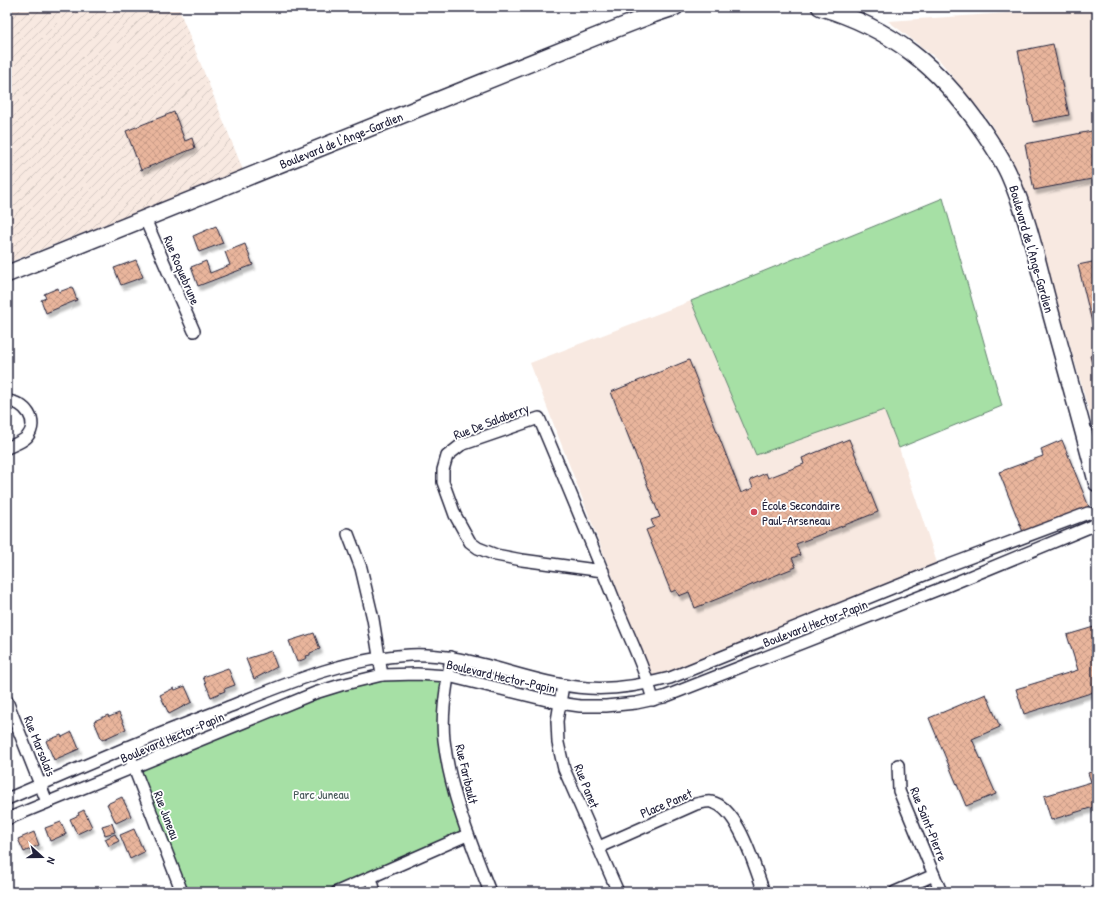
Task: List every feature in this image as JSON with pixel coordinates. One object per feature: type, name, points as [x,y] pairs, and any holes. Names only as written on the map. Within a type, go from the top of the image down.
[{"type":"main road","name":"Boulevard de l'Ange-Gardien","points":[[7,274],[593,37],[675,7]]},
{"type":"main road","name":"Boulevard de l'Ange-Gardien","points":[[820,7],[866,24],[889,37],[927,64],[968,109],[998,154],[1010,175],[1026,220],[1097,481]]},
{"type":"street","name":"Rue Roquebrune","points":[[145,219],[194,332]]},
{"type":"street","points":[[7,401],[25,408],[33,421],[31,431],[26,438],[7,448]]},
{"type":"street","name":"Rue De Salaberry","points":[[603,571],[522,560],[496,555],[478,548],[470,542],[465,535],[455,515],[443,482],[443,470],[447,456],[461,445],[539,418],[603,571],[649,683],[653,700]]},
{"type":"street","name":"Boulevard Hector-Papin","points":[[7,799],[127,747],[288,683],[330,668],[380,657],[422,654],[451,657],[563,685],[587,688],[610,689],[649,683],[678,675],[939,569],[1088,513],[1097,515]]},
{"type":"street","name":"Boulevard Hector-Papin","points":[[7,819],[315,693],[382,675],[417,674],[448,676],[559,703],[606,706],[653,700],[947,586],[1097,523]]},
{"type":"street","points":[[348,534],[361,568],[373,619],[382,675]]},
{"type":"street","points":[[939,569],[947,586]]},
{"type":"street","name":"Rue Faribault","points":[[451,657],[445,698],[444,739],[452,780],[468,835],[490,892]]},
{"type":"street","name":"Rue Panet","points":[[563,685],[557,721],[558,743],[564,769],[618,892]]},
{"type":"street","name":"Rue Marsolais","points":[[7,701],[47,802]]},
{"type":"street","name":"Rue Juneau","points":[[127,747],[182,892]]},
{"type":"street","name":"Rue Saint-Pierre","points":[[898,766],[899,791],[941,892]]},
{"type":"street","name":"Place Panet","points":[[599,847],[696,804],[710,802],[727,811],[739,828],[764,892]]},
{"type":"street","points":[[337,892],[468,835]]},
{"type":"street","points":[[895,892],[934,875]]},
{"type":"street","points":[[370,878],[375,892]]},
{"type":"shaded area","points":[[7,7],[178,7],[243,170],[7,263]]},
{"type":"shaded area","points":[[1097,7],[1097,423],[1093,425],[1027,197],[1011,158],[989,121],[940,61],[888,21]]},
{"type":"shaded area","name":"École Secondaire Paul-Arseneau","points":[[691,301],[756,455],[884,410],[899,448],[939,569],[654,684],[530,363]]},
{"type":"green space","points":[[943,198],[1002,406],[899,448],[884,410],[756,455],[691,301]]},
{"type":"green space","name":"Parc Juneau","points":[[448,676],[444,739],[467,835],[337,892],[182,892],[134,768],[361,680]]},
{"type":"building","points":[[1053,44],[1069,115],[1033,122],[1018,51]]},
{"type":"building","points":[[174,112],[185,141],[192,138],[195,148],[141,170],[126,131]]},
{"type":"building","points":[[1097,130],[1097,178],[1034,190],[1025,144]]},
{"type":"building","points":[[216,226],[223,243],[199,252],[193,236]]},
{"type":"building","points":[[245,244],[253,265],[198,286],[191,267],[206,261],[210,273],[230,265],[225,252]]},
{"type":"building","points":[[136,260],[143,277],[121,285],[114,268]]},
{"type":"building","points":[[1097,261],[1097,343],[1078,265]]},
{"type":"building","points":[[72,287],[77,300],[46,313],[41,300],[46,298],[44,294],[58,288],[59,292]]},
{"type":"building","points":[[1097,352],[1097,383],[1090,356]]},
{"type":"building","points":[[689,360],[741,493],[753,488],[750,480],[766,473],[768,478],[804,464],[802,458],[849,439],[878,512],[796,544],[800,555],[792,558],[796,567],[695,608],[689,592],[679,596],[676,590],[671,592],[646,530],[654,527],[651,520],[660,517],[611,392]]},
{"type":"building","points":[[1062,440],[1089,507],[1023,532],[999,472],[1043,456],[1041,449]]},
{"type":"building","points":[[1097,626],[1097,691],[1024,714],[1016,689],[1078,670],[1067,635]]},
{"type":"building","points":[[314,633],[320,649],[310,653],[310,655],[306,656],[307,658],[297,662],[289,641]]},
{"type":"building","points":[[271,651],[277,667],[254,679],[246,659]]},
{"type":"building","points":[[228,668],[235,685],[224,689],[225,691],[211,697],[203,677]]},
{"type":"building","points":[[185,686],[192,702],[169,714],[160,695],[174,688],[175,690]]},
{"type":"building","points":[[986,694],[1000,727],[972,739],[996,794],[966,806],[929,718]]},
{"type":"building","points":[[119,713],[126,729],[102,740],[94,721],[108,715],[109,717]]},
{"type":"building","points":[[72,732],[79,749],[54,760],[46,741],[61,735],[62,737]]},
{"type":"building","points":[[1097,770],[1097,806],[1051,820],[1044,796],[1091,782],[1088,773]]},
{"type":"building","points":[[122,797],[131,816],[116,823],[107,804]]},
{"type":"building","points":[[84,810],[92,827],[77,834],[70,819],[79,815],[78,813]]},
{"type":"building","points":[[61,822],[66,834],[50,841],[45,828]]},
{"type":"building","points":[[112,823],[115,832],[105,835],[102,826]]},
{"type":"building","points":[[134,829],[144,852],[130,859],[120,835]]},
{"type":"building","points":[[34,832],[39,845],[24,852],[18,839]]},
{"type":"building","points":[[115,834],[119,841],[109,846],[105,839]]},
{"type":"place","name":"École Secondaire Paul-Arseneau","points":[[754,512]]}]
